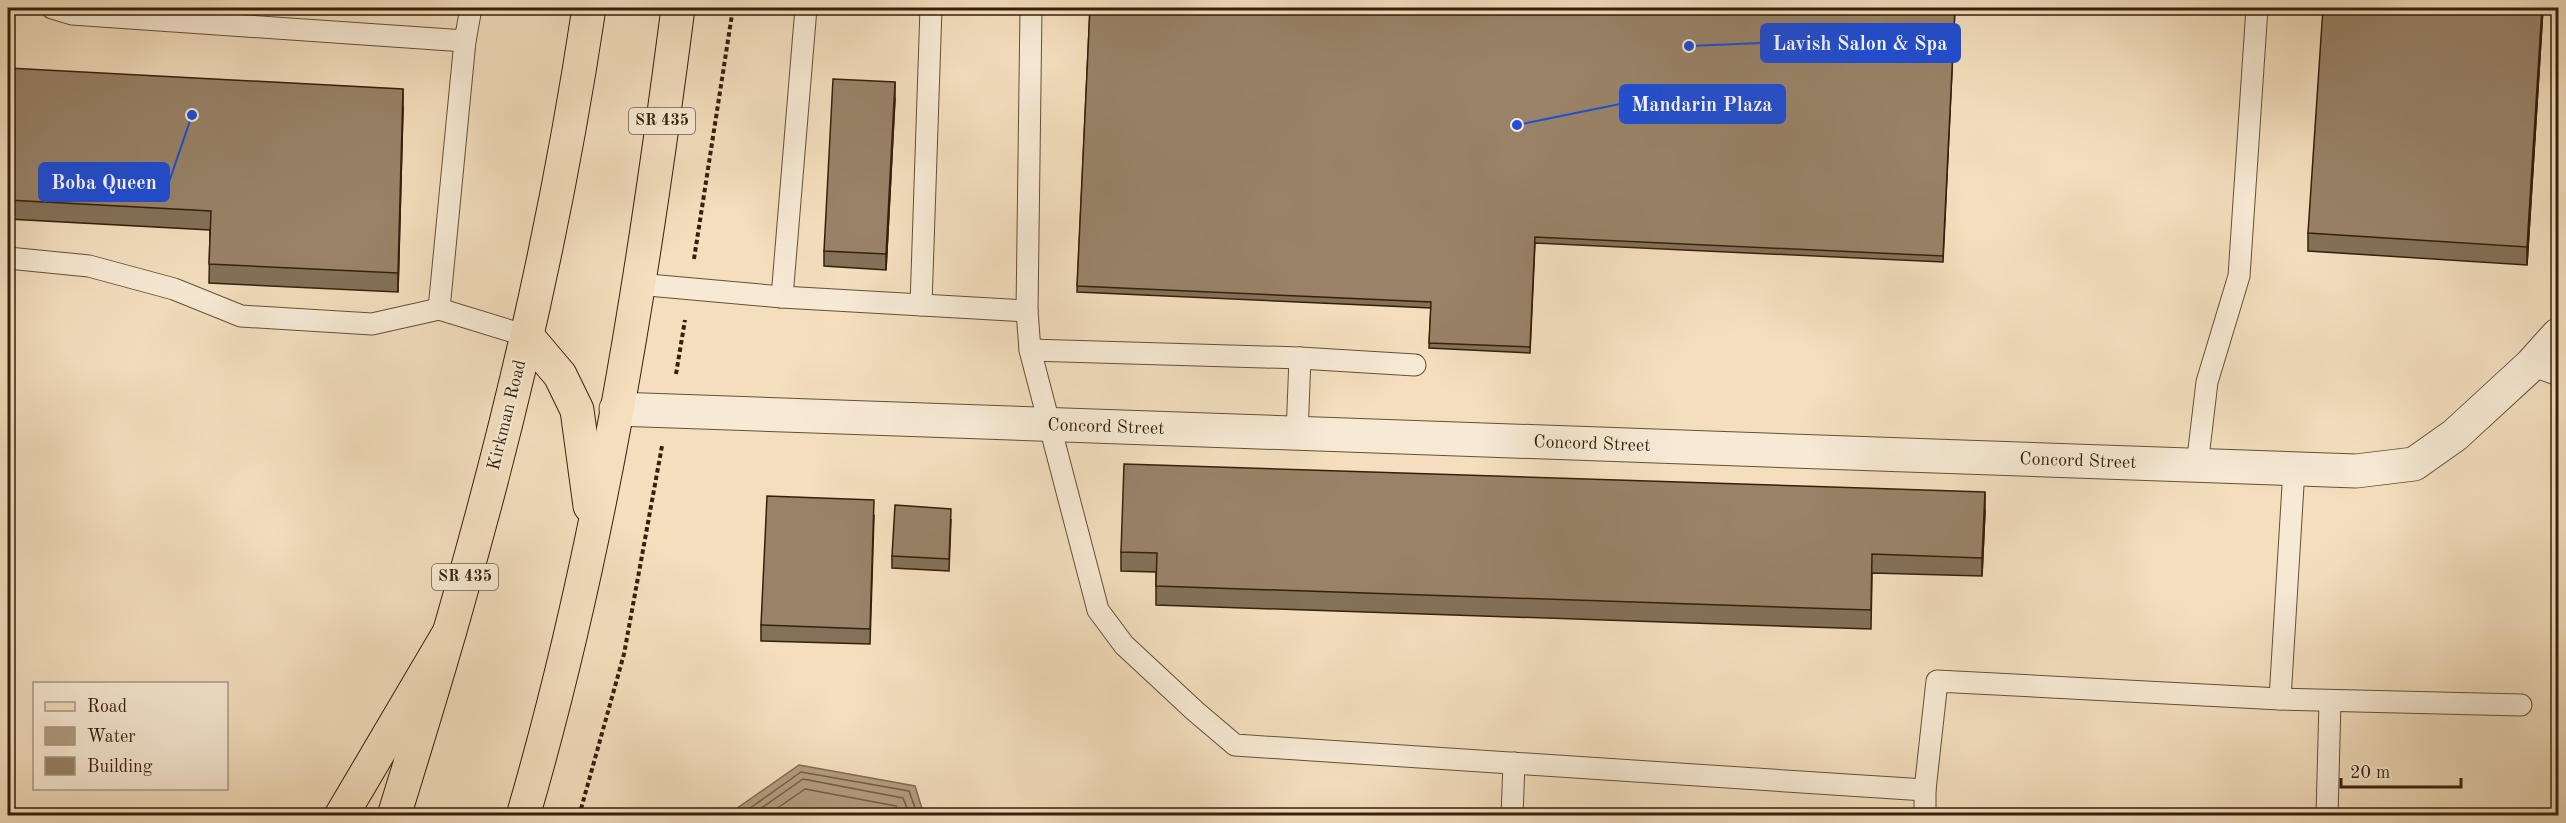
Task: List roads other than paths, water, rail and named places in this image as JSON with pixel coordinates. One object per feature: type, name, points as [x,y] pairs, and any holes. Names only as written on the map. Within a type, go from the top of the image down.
[{"type":"main road","name":"Kirkman Road","points":[[394,816],[449,633],[527,336],[556,201],[589,8]]},
{"type":"main road","name":"SR 435","points":[[523,816],[547,735],[594,538],[637,284],[678,8]]},
{"type":"main road","points":[[527,336],[560,375],[577,410],[594,538]]},
{"type":"main road","points":[[341,816],[449,633]]},
{"type":"street","name":"Concord Street","points":[[616,409],[2355,471],[2414,464],[2545,370],[2559,335]]},
{"type":"lane","points":[[52,8],[72,14],[465,41]]},
{"type":"lane","points":[[439,309],[465,41],[471,8]]},
{"type":"lane","points":[[782,297],[806,8]]},
{"type":"lane","points":[[921,305],[931,8]]},
{"type":"lane","points":[[1031,8],[1027,312],[1030,350],[1098,610],[1124,645],[1235,745],[1926,790]]},
{"type":"lane","points":[[2197,466],[2207,382],[2239,276],[2257,8]]},
{"type":"lane","points":[[8,258],[89,266],[174,289],[241,316],[372,324],[439,309],[527,336]]},
{"type":"lane","points":[[637,284],[782,297],[1027,312]]},
{"type":"lane","points":[[1030,350],[1300,358],[1415,365]]},
{"type":"lane","points":[[1297,434],[1300,358]]},
{"type":"lane","points":[[2280,699],[2294,469]]},
{"type":"lane","points":[[1925,816],[1937,681],[2280,699],[2521,705]]},
{"type":"lane","points":[[2327,816],[2330,701]]},
{"type":"lane","points":[[1512,816],[1514,763]]},
{"type":"water","points":[[799,765],[915,786],[924,815],[733,815],[736,809]]},
{"type":"place","name":"Lavish Salon & Spa","points":[[1689,46]]},
{"type":"place","name":"Boba Queen","points":[[192,115]]},
{"type":"place","name":"Mandarin Plaza","points":[[1517,125]]}]
